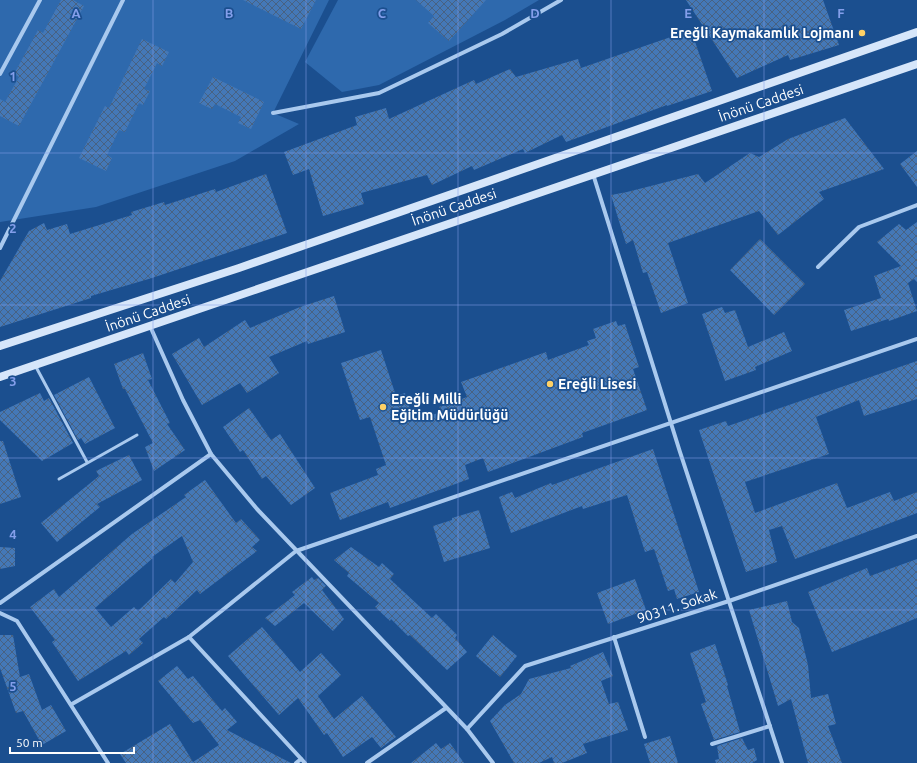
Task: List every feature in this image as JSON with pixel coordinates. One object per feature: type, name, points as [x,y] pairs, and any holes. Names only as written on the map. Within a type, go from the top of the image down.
[{"type":"main road","points":[[0,346],[239,268],[917,32]]},
{"type":"main road","name":"İnönü Caddesi","points":[[0,377],[917,64]]},
{"type":"street","points":[[0,74],[40,0]]},
{"type":"street","points":[[0,248],[123,0]]},
{"type":"street","points":[[273,113],[378,93],[502,34],[561,0]]},
{"type":"street","points":[[593,174],[671,422],[782,763]]},
{"type":"street","points":[[818,267],[859,227],[917,204]]},
{"type":"street","points":[[150,326],[183,400],[211,454],[257,509],[296,551],[467,729],[493,763]]},
{"type":"street","points":[[72,704],[189,637],[296,551],[917,338]]},
{"type":"street","points":[[0,603],[211,454]]},
{"type":"street","name":"90311. Sokak","points":[[467,729],[525,666],[729,601],[917,536]]},
{"type":"street","points":[[0,613],[17,621],[72,704],[108,763]]},
{"type":"street","points":[[189,637],[305,763]]},
{"type":"street","points":[[614,637],[644,737]]},
{"type":"street","points":[[367,763],[446,708]]},
{"type":"street","points":[[712,744],[770,726]]},
{"type":"street","points":[[296,763],[301,759]]},
{"type":"lane","points":[[35,365],[87,462]]},
{"type":"lane","points":[[59,478],[137,435]]},
{"type":"shaded area","points":[[0,0],[329,0],[273,113],[299,124],[235,161],[96,207],[0,222]]},
{"type":"shaded area","points":[[338,0],[539,0],[505,20],[379,85],[342,92],[305,62]]},
{"type":"building","points":[[61,0],[73,0],[84,6],[19,126],[0,116],[0,99],[5,102],[19,77],[14,74],[38,30],[43,33]]},
{"type":"building","points":[[243,0],[316,0],[301,29]]},
{"type":"building","points":[[416,0],[486,0],[449,41],[428,23],[434,16]]},
{"type":"building","points":[[686,0],[823,0],[839,45],[790,60],[788,55],[737,78]]},
{"type":"building","points":[[691,30],[712,91],[667,105],[566,142],[562,135],[525,153],[523,149],[474,170],[472,166],[432,185],[427,175],[361,193],[364,204],[323,216],[309,169],[293,175],[284,152],[357,125],[355,117],[386,108],[389,119],[474,80],[476,84],[510,69],[516,77],[578,59],[581,68]]},
{"type":"building","points":[[142,39],[169,52],[162,66],[157,63],[144,89],[150,91],[143,105],[139,103],[125,132],[119,130],[107,155],[112,158],[106,171],[79,158],[105,106],[109,108]]},
{"type":"building","points":[[213,77],[264,102],[251,129],[238,123],[241,117],[215,104],[212,109],[199,103]]},
{"type":"building","points":[[845,118],[884,169],[819,192],[824,199],[778,235],[759,211],[668,243],[688,303],[661,313],[647,272],[643,273],[633,240],[626,244],[611,195],[698,174],[705,183],[750,153],[759,157],[788,139]]},
{"type":"building","points":[[917,151],[917,187],[900,164]]},
{"type":"building","points":[[266,174],[287,233],[0,327],[0,281],[29,231],[44,223],[47,230],[67,224],[70,234],[132,215],[131,212],[164,202],[165,205],[215,189],[216,192]]},
{"type":"building","points":[[917,222],[917,282],[914,279],[908,283],[917,311],[889,321],[888,319],[851,331],[844,310],[881,298],[874,276],[901,266],[877,242],[899,224],[906,230]]},
{"type":"building","points":[[760,239],[805,284],[774,315],[730,270]]},
{"type":"building","points":[[334,296],[345,332],[308,344],[307,341],[269,357],[279,373],[247,393],[240,383],[202,405],[172,354],[199,338],[204,347],[245,320],[250,328],[300,307]]},
{"type":"building","points":[[722,307],[725,313],[735,310],[748,347],[784,332],[792,351],[755,367],[756,370],[725,381],[702,314]]},
{"type":"building","points":[[616,321],[618,326],[625,324],[639,367],[633,369],[647,410],[582,433],[583,437],[488,472],[483,458],[465,465],[469,479],[390,508],[388,502],[340,520],[330,493],[378,475],[376,469],[386,465],[370,417],[360,420],[341,363],[381,350],[396,396],[405,393],[414,421],[441,412],[439,407],[467,397],[461,382],[546,352],[548,360],[589,345],[587,341],[596,338],[593,329]]},
{"type":"building","points":[[143,353],[152,379],[148,380],[170,423],[167,424],[185,450],[154,471],[145,447],[153,443],[125,389],[123,389],[114,364]]},
{"type":"building","points":[[917,361],[917,399],[864,416],[859,400],[816,417],[829,454],[745,482],[755,513],[837,483],[847,508],[890,492],[894,501],[917,492],[917,513],[795,559],[782,526],[769,530],[777,562],[746,572],[699,430],[726,421],[728,426]]},
{"type":"building","points":[[89,377],[115,428],[85,444],[81,438],[78,440],[54,395]]},
{"type":"building","points":[[40,393],[44,401],[49,398],[73,443],[42,461],[0,420],[0,412]]},
{"type":"building","points":[[249,408],[271,440],[280,434],[315,488],[291,505],[266,476],[262,479],[243,450],[240,452],[223,427]]},
{"type":"building","points":[[0,441],[3,441],[21,497],[0,504]]},
{"type":"building","points":[[653,449],[699,592],[677,599],[674,589],[668,591],[654,549],[645,552],[627,495],[583,509],[582,506],[511,533],[499,497],[512,492],[515,498],[551,483],[552,485]]},
{"type":"building","points":[[129,455],[142,480],[97,504],[100,507],[57,542],[41,523],[99,476],[96,471]]},
{"type":"building","points":[[205,480],[236,523],[241,519],[260,540],[252,547],[257,551],[200,594],[197,590],[166,619],[164,617],[139,639],[143,643],[129,655],[126,651],[78,681],[52,642],[55,640],[30,607],[54,589],[59,597],[132,534],[186,497],[184,495]],"holes":[[[182,536],[193,562],[175,583],[171,579],[138,611],[134,607],[111,627],[95,608],[153,558],[152,557]]]},
{"type":"building","points":[[479,510],[490,548],[444,562],[433,526],[452,520],[452,518]]},
{"type":"building","points":[[0,547],[15,548],[15,566],[0,569]]},
{"type":"building","points":[[351,547],[379,567],[382,563],[394,574],[390,579],[432,618],[436,614],[457,635],[455,638],[467,652],[447,670],[410,635],[408,636],[391,619],[390,621],[375,607],[379,603],[347,576],[349,573],[334,560]]},
{"type":"building","points":[[917,559],[917,618],[832,652],[808,592],[867,568],[870,576]]},
{"type":"building","points":[[312,577],[314,580],[318,578],[326,586],[322,590],[344,619],[333,631],[304,603],[275,626],[265,618],[295,595],[292,592]]},
{"type":"building","points":[[635,579],[646,610],[608,624],[597,593]]},
{"type":"building","points":[[787,601],[792,622],[799,628],[808,665],[811,698],[828,694],[836,724],[828,726],[842,763],[808,763],[791,699],[778,706],[749,610]]},
{"type":"building","points":[[262,627],[300,672],[321,653],[341,675],[318,696],[334,719],[362,696],[396,737],[381,748],[372,737],[343,757],[327,733],[324,735],[298,698],[279,715],[228,656]]},
{"type":"building","points":[[0,635],[13,635],[20,677],[29,674],[42,710],[51,705],[66,731],[42,745],[23,711],[16,713],[0,668]]},
{"type":"building","points":[[493,635],[517,656],[500,677],[476,656]]},
{"type":"building","points":[[715,644],[728,685],[727,686],[740,732],[714,740],[701,704],[706,702],[690,653]]},
{"type":"building","points":[[603,652],[613,676],[601,681],[609,704],[618,702],[628,730],[583,744],[587,753],[562,763],[554,763],[552,757],[539,763],[514,763],[490,721],[505,705],[521,694],[529,679],[571,668],[570,666]]},
{"type":"building","points":[[177,666],[188,679],[193,676],[222,711],[225,708],[237,722],[227,730],[291,763],[126,763],[120,754],[170,724],[193,762],[219,745],[200,720],[193,723],[158,681]]},
{"type":"building","points":[[670,736],[678,763],[650,763],[644,744]]},
{"type":"building","points":[[742,738],[748,750],[754,748],[757,760],[752,763],[716,763],[715,760],[719,759],[717,746]]},
{"type":"building","points":[[436,743],[441,749],[450,743],[464,763],[411,763]]},
{"type":"place","name":"Ereğli Kaymakamlık Lojmanı","points":[[862,33]]},
{"type":"place","name":"Ereğli Lisesi","points":[[550,384]]},
{"type":"place","name":"Ereğli Milli Eğitim Müdürlüğü","points":[[383,407]]}]
